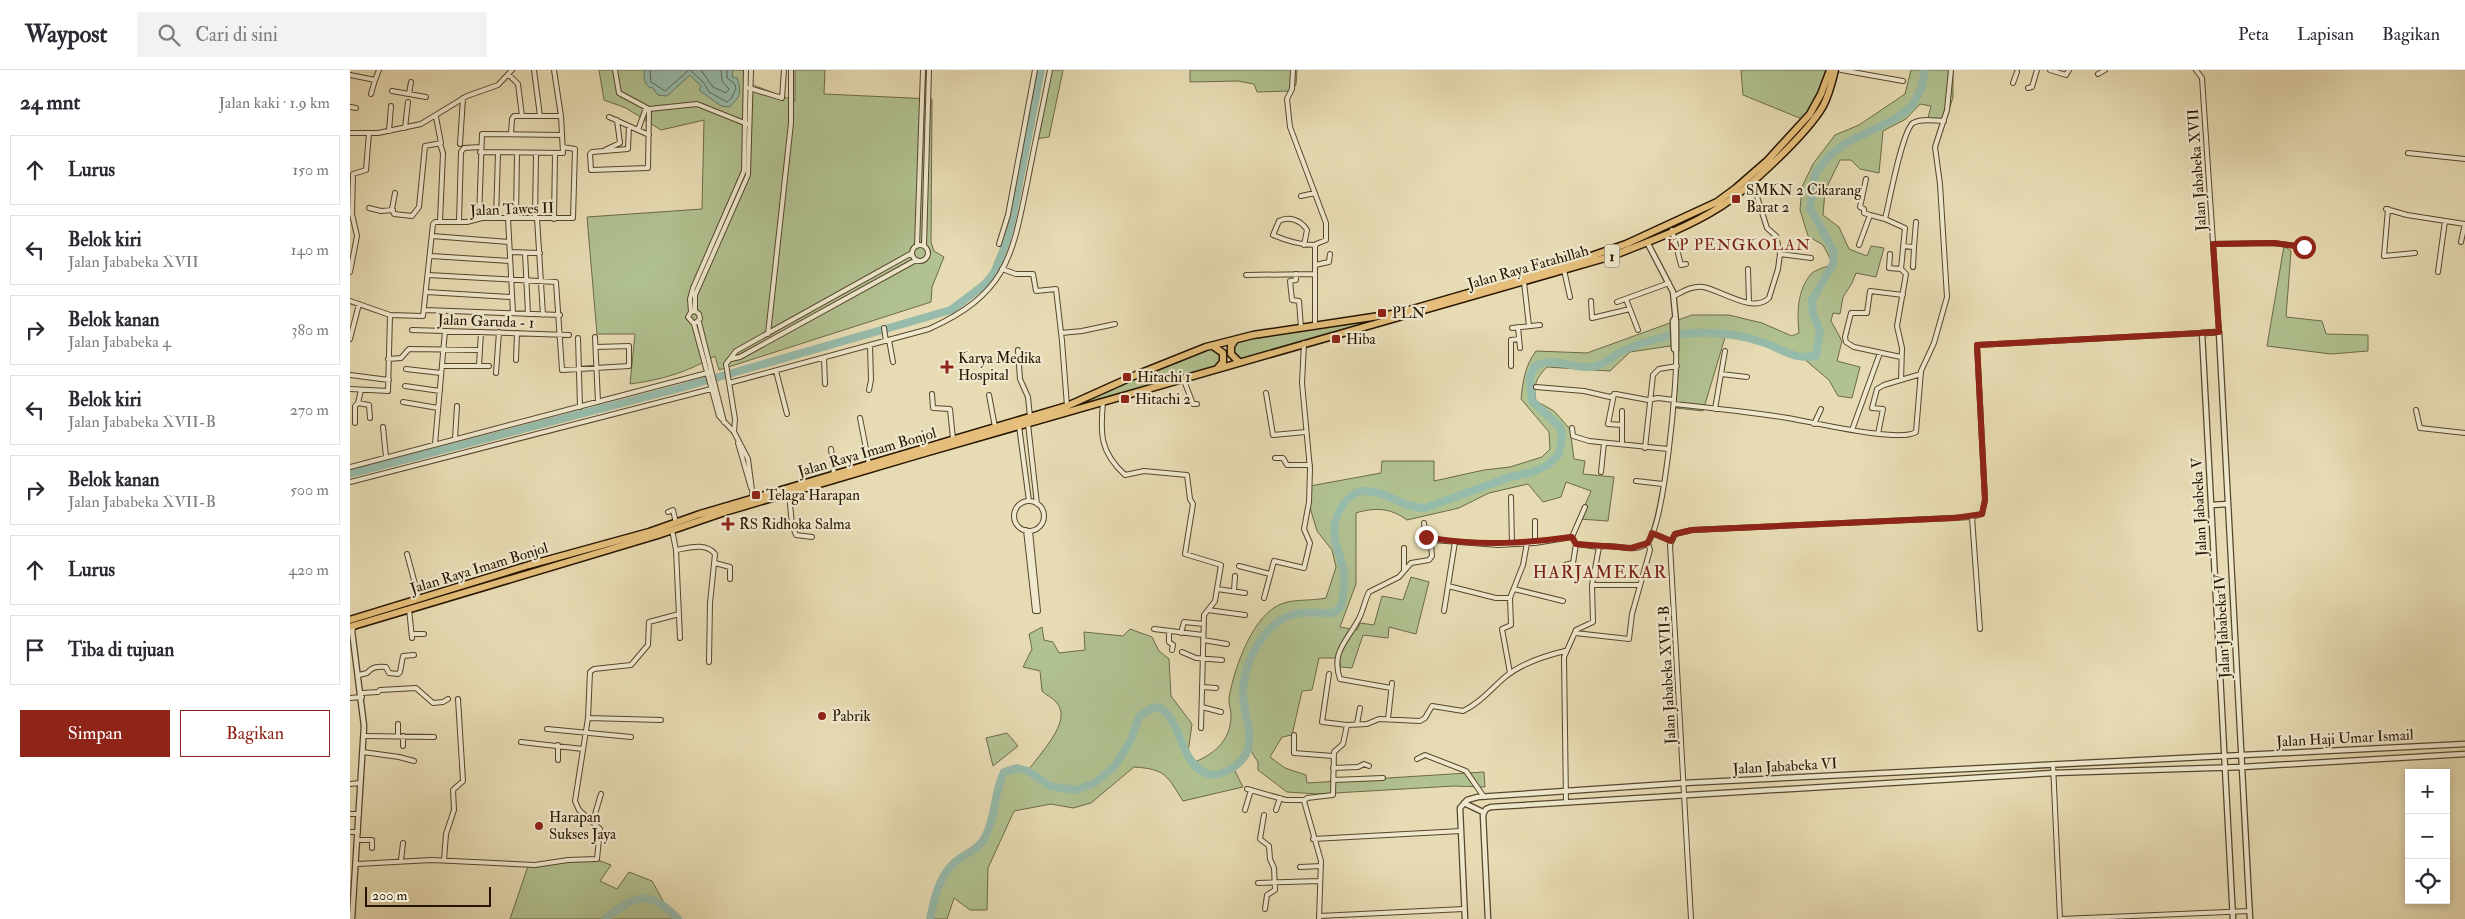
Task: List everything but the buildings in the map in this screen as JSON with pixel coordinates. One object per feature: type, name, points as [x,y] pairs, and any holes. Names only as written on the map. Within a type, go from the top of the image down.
[{"type":"highway","name":"Jalan Raya Fatahillah","points":[[1218,368],[1357,330],[1610,250],[1644,237],[1717,202],[1767,161],[1803,122],[1816,105],[1830,70]]},
{"type":"highway","name":"Jalan Raya Fatahillah","points":[[1213,346],[1315,325],[1399,313],[1524,282],[1647,242],[1718,208],[1752,181],[1817,115],[1826,98],[1836,70]]},
{"type":"highway","points":[[1235,340],[1231,346],[1232,354],[1239,362]]},
{"type":"highway","points":[[1213,346],[1220,350],[1223,358],[1218,368]]},
{"type":"highway","name":"Jalan Raya Imam Bonjol","points":[[352,626],[477,580],[676,523],[869,464],[1019,426],[1171,360],[1213,346]]},
{"type":"highway","name":"Jalan Raya Imam Bonjol","points":[[352,626],[672,530],[925,450],[953,439],[1103,402],[1218,368]]},
{"type":"street","points":[[371,94],[379,70]]},
{"type":"street","points":[[350,133],[389,131],[405,128],[436,117],[463,98],[498,84],[512,70]]},
{"type":"street","points":[[534,70],[540,116]]},
{"type":"street","points":[[459,222],[460,152],[464,148],[498,153],[563,153],[561,116],[554,70]]},
{"type":"street","points":[[615,70],[619,93],[648,109],[697,104],[747,125]]},
{"type":"street","points":[[746,70],[748,88],[746,172],[696,295],[689,320],[694,324],[718,416],[734,432],[738,440],[753,498]]},
{"type":"street","points":[[748,88],[751,70]]},
{"type":"street","points":[[748,88],[782,98],[784,70]]},
{"type":"street","points":[[768,334],[791,123],[791,70]]},
{"type":"street","points":[[734,432],[735,419],[727,363],[736,351],[912,253],[917,246],[923,70]]},
{"type":"street","points":[[731,359],[740,357],[916,260],[924,259],[927,256],[928,252],[924,246],[929,70]]},
{"type":"street","points":[[999,244],[1008,215],[1035,70]]},
{"type":"street","points":[[729,381],[776,372],[929,328],[958,315],[989,288],[1012,251],[1017,234],[1050,70]]},
{"type":"street","points":[[1293,70],[1292,89],[1287,99],[1290,127],[1325,219],[1326,238],[1315,245],[1304,245],[1273,235],[1279,221],[1288,218],[1301,223],[1307,230],[1304,245]]},
{"type":"street","points":[[1841,70],[1903,80]]},
{"type":"street","points":[[1536,387],[1584,390],[1610,397],[1614,394],[1674,402],[1878,434],[1909,435],[1916,432],[1920,374],[1936,335],[1947,297],[1940,184],[1935,147],[1944,121],[1951,70]]},
{"type":"street","points":[[2011,70],[2018,71],[2013,83]]},
{"type":"street","points":[[2028,88],[2032,87],[2037,70]]},
{"type":"street","points":[[2050,70],[2066,75],[2069,70]]},
{"type":"street","points":[[2098,74],[2105,70]]},
{"type":"street","name":"Jalan Jababeka XVII","points":[[2196,70],[2202,78],[2219,332]]},
{"type":"street","points":[[350,75],[375,80]]},
{"type":"street","points":[[509,75],[518,84],[522,116]]},
{"type":"street","points":[[409,94],[412,82]]},
{"type":"street","points":[[392,91],[426,97]]},
{"type":"street","points":[[460,144],[463,98]]},
{"type":"street","points":[[405,128],[408,102]]},
{"type":"street","points":[[389,131],[390,106]]},
{"type":"street","points":[[350,107],[356,108]]},
{"type":"street","points":[[638,130],[648,109]]},
{"type":"street","points":[[629,126],[627,150],[605,150],[590,153],[591,170],[646,169],[648,166],[648,109]]},
{"type":"street","points":[[511,134],[512,117],[561,116]]},
{"type":"street","points":[[350,301],[390,315],[421,317],[425,310],[433,224],[440,221],[443,153],[436,117]]},
{"type":"street","points":[[609,117],[649,135]]},
{"type":"street","points":[[605,150],[620,143],[617,120]]},
{"type":"street","points":[[1885,219],[1902,146],[1910,126],[1921,121],[1944,121]]},
{"type":"street","points":[[350,272],[356,247],[351,189],[354,172],[366,170],[369,133]]},
{"type":"street","points":[[479,218],[481,150],[484,134],[562,135]]},
{"type":"street","points":[[395,193],[392,210],[394,214],[408,217],[418,209],[425,146],[440,144]]},
{"type":"street","name":"Jalan Tawes II","points":[[440,221],[459,222],[479,218],[571,219],[573,216],[575,149],[563,147]]},
{"type":"street","points":[[496,218],[498,153]]},
{"type":"street","points":[[516,218],[517,153]]},
{"type":"street","points":[[2408,153],[2465,159]]},
{"type":"street","points":[[536,154],[536,218],[543,315]]},
{"type":"street","points":[[554,219],[555,154]]},
{"type":"street","points":[[1866,179],[1860,207],[1864,209],[1864,213],[1904,227],[1901,269]]},
{"type":"street","points":[[1674,296],[1693,288],[1704,287],[1749,302],[1761,303],[1769,298],[1778,269],[1780,254],[1776,236],[1767,228],[1752,181]]},
{"type":"street","points":[[1301,196],[1316,193]]},
{"type":"street","points":[[369,208],[381,211],[392,210]]},
{"type":"street","points":[[2415,253],[2384,256],[2387,209],[2407,215],[2465,224],[2461,242]]},
{"type":"street","points":[[1859,245],[1870,216]]},
{"type":"street","points":[[508,218],[513,314]]},
{"type":"street","points":[[2438,272],[2445,221]]},
{"type":"street","points":[[1914,266],[1916,222]]},
{"type":"street","points":[[1672,230],[1681,265],[1686,264]]},
{"type":"street","points":[[432,236],[509,242]]},
{"type":"street","points":[[1575,632],[1629,639],[1631,618],[1650,550],[1648,543],[1663,484],[1677,366],[1674,296],[1647,242]]},
{"type":"street","points":[[2213,244],[2274,243],[2304,247]]},
{"type":"street","points":[[1315,245],[1315,325]]},
{"type":"street","points":[[350,246],[356,247]]},
{"type":"street","points":[[917,246],[924,246]]},
{"type":"street","points":[[1903,246],[1914,247]]},
{"type":"street","points":[[510,252],[540,253]]},
{"type":"street","points":[[525,253],[528,314]]},
{"type":"street","points":[[912,253],[916,260]]},
{"type":"street","points":[[1315,265],[1329,262],[1330,254]]},
{"type":"street","points":[[1780,254],[1812,258]]},
{"type":"street","points":[[1890,254],[1889,268],[1901,269],[1906,274],[1897,326],[1902,348],[1900,380]]},
{"type":"street","points":[[430,256],[510,262]]},
{"type":"street","points":[[1002,269],[1016,274],[1033,274],[1036,291],[1056,289],[1067,406]]},
{"type":"street","points":[[1748,269],[1749,302]]},
{"type":"street","points":[[1564,270],[1570,298]]},
{"type":"street","points":[[1296,274],[1296,280],[1290,281],[1290,296],[1292,300],[1299,301],[1301,328]]},
{"type":"street","points":[[1246,275],[1315,274]]},
{"type":"street","points":[[428,275],[556,282],[560,315],[559,334],[562,370],[629,366],[630,347],[596,347]]},
{"type":"street","points":[[1524,282],[1528,326]]},
{"type":"street","points":[[1617,302],[1669,283]]},
{"type":"street","points":[[1902,357],[1854,347],[1846,342],[1845,337],[1850,314],[1854,312],[1867,313],[1871,290],[1903,295]]},
{"type":"street","points":[[426,292],[512,297]]},
{"type":"street","points":[[1626,299],[1638,330]]},
{"type":"street","points":[[1591,301],[1592,318],[1630,309]]},
{"type":"street","points":[[350,339],[359,304]]},
{"type":"street","points":[[425,310],[560,315]]},
{"type":"street","points":[[693,311],[701,316],[699,322],[724,422]]},
{"type":"street","points":[[350,389],[388,391],[390,315]]},
{"type":"street","points":[[694,324],[699,322]]},
{"type":"street","points":[[1061,333],[1115,324]]},
{"type":"street","points":[[1512,328],[1540,325]]},
{"type":"street","points":[[1518,327],[1520,348]]},
{"type":"street","name":"Jalan Garuda - 1","points":[[412,330],[569,334]]},
{"type":"street","points":[[435,444],[445,331]]},
{"type":"street","points":[[885,331],[893,362]]},
{"type":"street","points":[[479,366],[481,332]]},
{"type":"street","points":[[496,373],[499,332]]},
{"type":"street","points":[[1652,533],[1671,541],[1675,534],[1692,530],[1982,514],[1985,500],[1977,345],[2219,332]]},
{"type":"street","name":"Jalan Jababeka IV","points":[[2219,332],[2250,919]]},
{"type":"street","points":[[516,360],[517,333]]},
{"type":"street","name":"Jalan Jababeka V","points":[[2202,333],[2226,757],[2233,919]]},
{"type":"street","points":[[595,337],[598,402]]},
{"type":"street","points":[[578,338],[580,407]]},
{"type":"street","points":[[1511,366],[1511,340],[1519,339]]},
{"type":"street","points":[[1264,598],[1275,560],[1304,567],[1310,543],[1304,529],[1309,502],[1310,464],[1302,383],[1304,343]]},
{"type":"street","points":[[869,390],[871,380],[870,346]]},
{"type":"street","points":[[388,359],[402,357],[409,349],[443,351],[480,350]]},
{"type":"street","points":[[1018,350],[1020,378],[1028,397],[1037,504]]},
{"type":"street","points":[[1715,409],[1725,351]]},
{"type":"street","points":[[1852,430],[1880,353]]},
{"type":"street","points":[[824,358],[825,384]]},
{"type":"street","points":[[442,366],[489,366]]},
{"type":"street","points":[[1645,448],[1655,372],[1662,368],[1677,366]]},
{"type":"street","points":[[406,369],[442,372]]},
{"type":"street","points":[[350,467],[712,372]]},
{"type":"street","points":[[776,372],[787,414]]},
{"type":"street","points":[[1721,374],[1747,377]]},
{"type":"street","points":[[1878,434],[1883,409],[1872,408],[1875,392],[1884,385],[1920,374]]},
{"type":"street","points":[[350,375],[389,380]]},
{"type":"street","points":[[1184,378],[1193,404],[1198,404]]},
{"type":"street","points":[[405,386],[440,392]]},
{"type":"street","points":[[350,482],[715,386]]},
{"type":"street","points":[[355,423],[355,406],[358,403],[361,390]]},
{"type":"street","points":[[1266,393],[1273,435],[1306,432]]},
{"type":"street","points":[[932,394],[933,408],[950,409],[953,439]]},
{"type":"street","points":[[1614,394],[1608,424],[1622,425]]},
{"type":"street","points":[[989,395],[996,427]]},
{"type":"street","points":[[370,418],[371,398]]},
{"type":"street","points":[[403,402],[438,408]]},
{"type":"street","points":[[1103,402],[1101,428],[1105,450],[1125,475],[1144,471],[1187,475],[1190,498],[1193,504],[1185,554],[1220,564],[1215,601],[1204,614],[1200,728]]},
{"type":"street","points":[[358,403],[370,405]]},
{"type":"street","points":[[455,439],[457,406]]},
{"type":"street","points":[[1814,424],[1821,409]]},
{"type":"street","points":[[2416,410],[2420,428],[2465,433]]},
{"type":"street","points":[[1622,411],[1622,443]]},
{"type":"street","points":[[860,418],[869,464]]},
{"type":"street","points":[[1019,426],[1028,501]]},
{"type":"street","points":[[383,427],[386,458]]},
{"type":"street","points":[[1572,428],[1573,436],[1604,443],[1622,443],[1645,448],[1668,449]]},
{"type":"street","points":[[1601,472],[1604,443]]},
{"type":"street","points":[[1022,447],[1031,446]]},
{"type":"street","points":[[831,449],[834,474]]},
{"type":"street","points":[[1275,458],[1283,458],[1287,466],[1310,464]]},
{"type":"street","points":[[1636,481],[1663,484]]},
{"type":"street","points":[[789,493],[792,527],[796,535],[812,537]]},
{"type":"street","points":[[1511,498],[1512,544]]},
{"type":"street","points":[[1028,501],[1037,504],[1043,511],[1043,520],[1038,528],[1028,531],[1016,524],[1014,515],[1018,506],[1028,501]]},
{"type":"street","points":[[2212,506],[2228,504]]},
{"type":"street","points":[[1572,537],[1584,507]]},
{"type":"street","points":[[668,512],[673,510],[676,523]]},
{"type":"street","points":[[1972,516],[1980,629]]},
{"type":"street","points":[[1535,543],[1536,521]]},
{"type":"street","points":[[1424,523],[1426,538],[1432,542]]},
{"type":"street","points":[[672,530],[676,550],[680,638]]},
{"type":"street","points":[[1028,531],[1038,611],[1035,611],[1028,531]]},
{"type":"street","points":[[1432,542],[1437,539],[1455,542],[1512,544],[1535,543],[1572,537]]},
{"type":"street","points":[[1565,565],[1573,563],[1576,544],[1572,537]]},
{"type":"street","name":"Jalan Jababeka XVII-B","points":[[1671,541],[1691,919]]},
{"type":"street","points":[[1388,719],[1392,685],[1340,680],[1338,656],[1344,640],[1359,620],[1369,592],[1395,580],[1411,563],[1429,560],[1432,556],[1432,542]]},
{"type":"street","points":[[1444,611],[1455,542]]},
{"type":"street","points":[[1510,674],[1502,629],[1511,625],[1510,598],[1523,565],[1527,543]]},
{"type":"street","points":[[1576,544],[1631,548],[1648,543]]},
{"type":"street","points":[[1566,802],[1563,668],[1566,651],[1572,643],[1575,632],[1593,622],[1592,585],[1599,547]]},
{"type":"street","points":[[676,550],[707,548],[714,554],[715,564],[710,603],[709,662]]},
{"type":"street","points":[[1404,548],[1404,571]]},
{"type":"street","points":[[407,554],[419,600]]},
{"type":"street","points":[[715,564],[730,567],[730,579]]},
{"type":"street","points":[[1239,566],[1270,574]]},
{"type":"street","points":[[1234,591],[1235,576]]},
{"type":"street","points":[[1592,585],[1639,585]]},
{"type":"street","points":[[1448,586],[1496,598],[1510,598]]},
{"type":"street","points":[[1217,588],[1245,593]]},
{"type":"street","points":[[1514,589],[1563,601]]},
{"type":"street","points":[[409,609],[412,636],[424,634]]},
{"type":"street","points":[[1208,610],[1246,615]]},
{"type":"street","points":[[350,858],[357,861],[444,860],[535,865],[568,860],[596,859],[601,831],[593,821],[579,810],[575,801],[588,718],[592,671],[631,665],[648,645],[649,622],[679,614]]},
{"type":"street","points":[[1182,632],[1184,622],[1204,624]]},
{"type":"street","points":[[352,626],[362,695],[364,736],[352,919]]},
{"type":"street","points":[[1154,629],[1182,632],[1227,644]]},
{"type":"street","points":[[1169,631],[1169,642],[1172,645],[1172,650]]},
{"type":"street","points":[[1329,674],[1322,722],[1347,725],[1369,724],[1376,719],[1422,721],[1432,706],[1462,711],[1486,696],[1510,674],[1539,658],[1566,651]]},
{"type":"street","points":[[1182,652],[1196,658],[1222,660]]},
{"type":"street","points":[[359,675],[367,674],[374,667],[386,667],[389,674],[398,674],[400,672],[402,656],[414,655]]},
{"type":"street","points":[[1202,687],[1216,688]]},
{"type":"street","points":[[350,698],[416,688],[433,703],[443,702],[448,699]]},
{"type":"street","points":[[444,860],[446,834],[454,810],[454,790],[463,781],[458,699]]},
{"type":"street","points":[[1202,707],[1221,712]]},
{"type":"street","points":[[1358,724],[1360,708]]},
{"type":"street","points":[[588,718],[661,720]]},
{"type":"street","points":[[398,724],[403,746]]},
{"type":"street","points":[[1245,810],[1249,789],[1280,798],[1304,800],[1332,795],[1334,750],[1343,744],[1347,725]]},
{"type":"street","points":[[547,729],[586,731],[631,737]]},
{"type":"street","points":[[1294,735],[1294,753],[1333,756]]},
{"type":"street","points":[[364,736],[434,737]]},
{"type":"street","points":[[521,742],[583,748]]},
{"type":"street","name":"Jalan Haji Umar Ismail","points":[[2226,757],[2465,744]]},
{"type":"street","points":[[558,745],[558,760]]},
{"type":"street","points":[[363,752],[399,757],[414,762]]},
{"type":"street","name":"Jalan Haji Umar Ismail","points":[[2226,767],[2465,754]]},
{"type":"street","points":[[1417,759],[1424,755],[1433,757],[1466,771],[1484,797]]},
{"type":"street","name":"Jalan Jababeka VI","points":[[1464,803],[1472,798],[1684,783],[2226,757]]},
{"type":"street","points":[[1333,768],[1358,767],[1364,764],[1369,766]]},
{"type":"street","points":[[2053,764],[2061,919],[2250,911]]},
{"type":"street","name":"Jalan Jababeka VI","points":[[1483,812],[1491,807],[1566,802],[2053,773],[2226,767]]},
{"type":"street","points":[[1333,781],[1383,778]]},
{"type":"street","points":[[350,784],[360,783]]},
{"type":"street","points":[[593,821],[602,794]]},
{"type":"street","points":[[1276,810],[1280,798]]},
{"type":"street","points":[[1304,800],[1321,866],[1319,917],[1464,910]]},
{"type":"street","points":[[1465,919],[1460,808],[1464,803],[1483,812],[1488,919]]},
{"type":"street","points":[[350,814],[359,814]]},
{"type":"street","points":[[1264,815],[1260,839],[1269,846],[1276,882],[1275,890],[1266,897],[1265,909]]},
{"type":"street","points":[[1313,839],[1461,831]]},
{"type":"street","points":[[350,832],[358,832]]},
{"type":"street","points":[[358,840],[372,840],[372,848]]},
{"type":"street","points":[[401,860],[403,843]]},
{"type":"street","points":[[1300,866],[1321,866]]},
{"type":"street","points":[[1258,883],[1320,881]]},
{"type":"street","points":[[1377,913],[1377,919]]},
{"type":"green space","points":[[599,70],[743,70],[745,82],[795,101],[795,70],[825,70],[824,94],[932,99],[931,242],[934,251],[944,257],[932,287],[931,302],[719,370],[715,356],[695,367],[674,374],[630,384],[635,334],[597,334],[587,217],[702,209],[704,120],[661,130],[626,108],[604,100]]},
{"type":"green space","points":[[1050,70],[1063,70],[1049,137],[1035,139]]},
{"type":"green space","points":[[1190,70],[1297,70],[1296,85],[1290,91],[1257,92],[1254,84],[1238,81],[1190,82]]},
{"type":"green space","points":[[1741,70],[1826,70],[1817,96],[1802,119],[1743,95]]},
{"type":"green space","points":[[1911,70],[1953,70],[1953,97],[1946,120],[1928,118],[1931,106],[1920,104],[1906,119],[1883,131],[1879,173],[1860,169],[1851,160],[1840,160],[1825,191],[1823,215],[1839,227],[1849,249],[1867,256],[1871,246],[1884,248],[1876,277],[1856,273],[1843,297],[1840,314],[1833,313],[1831,321],[1842,341],[1837,361],[1860,367],[1852,398],[1838,396],[1829,380],[1803,358],[1785,353],[1763,342],[1726,334],[1703,411],[1676,408],[1677,345],[1630,352],[1610,371],[1547,367],[1536,382],[1536,401],[1554,411],[1570,429],[1574,459],[1585,461],[1583,474],[1614,477],[1608,521],[1579,519],[1591,491],[1566,482],[1561,497],[1543,502],[1528,484],[1489,493],[1459,508],[1407,520],[1395,513],[1376,509],[1356,513],[1356,584],[1340,627],[1357,630],[1360,623],[1374,625],[1382,596],[1403,600],[1411,577],[1429,582],[1416,634],[1389,627],[1388,638],[1363,635],[1352,668],[1341,667],[1339,658],[1319,658],[1312,690],[1302,691],[1292,735],[1282,737],[1270,757],[1285,768],[1306,775],[1307,783],[1484,772],[1485,787],[1454,786],[1318,794],[1287,792],[1258,770],[1258,762],[1249,748],[1244,760],[1233,767],[1243,787],[1183,801],[1169,779],[1164,775],[1152,770],[1134,767],[1091,803],[1073,808],[1051,804],[1014,811],[988,868],[987,910],[970,910],[954,898],[947,919],[930,919],[933,904],[944,875],[954,863],[976,848],[986,835],[992,820],[998,787],[1004,772],[1017,768],[1028,771],[1052,738],[1061,719],[1061,711],[1057,703],[1042,691],[1040,671],[1023,667],[1032,649],[1029,634],[1042,627],[1044,640],[1053,642],[1059,653],[1085,650],[1084,632],[1123,636],[1130,629],[1152,637],[1159,651],[1169,659],[1171,696],[1192,724],[1188,753],[1192,763],[1207,756],[1224,740],[1230,726],[1229,698],[1235,672],[1254,629],[1273,608],[1284,603],[1326,598],[1336,567],[1332,550],[1317,531],[1309,504],[1310,486],[1381,473],[1382,461],[1434,461],[1434,481],[1484,470],[1510,467],[1542,457],[1550,449],[1549,432],[1521,399],[1525,374],[1529,362],[1536,351],[1587,353],[1692,315],[1729,315],[1762,323],[1792,336],[1799,333],[1798,310],[1803,287],[1813,272],[1833,264],[1823,245],[1808,236],[1800,210],[1802,187],[1813,164],[1835,135],[1859,125],[1905,94]]},
{"type":"green space","points":[[2284,246],[2291,251],[2286,317],[2322,321],[2326,334],[2368,335],[2368,351],[2331,354],[2267,346]]},
{"type":"green space","points":[[1482,289],[1239,362],[1233,357],[1233,343],[1235,340],[1390,315]]},
{"type":"green space","points":[[1206,347],[1220,350],[1221,366],[1103,402],[1030,417]]},
{"type":"green space","points":[[1007,733],[1018,746],[993,766],[986,738]]},
{"type":"green space","points":[[590,857],[611,865],[600,881],[617,889],[629,872],[652,881],[667,908],[677,919],[510,919],[528,866]]},
{"type":"water","points":[[645,70],[733,70],[732,77],[737,78],[739,94],[729,107],[721,106],[699,90],[701,86],[690,75],[667,96],[658,95],[645,82]]},
{"type":"waterway","points":[[350,474],[684,387],[951,310],[984,285],[994,273],[1003,251],[1011,225],[1041,70]]},
{"type":"waterway","points":[[930,919],[933,904],[944,875],[954,863],[976,848],[986,835],[992,820],[998,787],[1004,772],[1017,768],[1028,771],[1050,786],[1075,790],[1093,784],[1115,766],[1131,740],[1139,717],[1150,709],[1159,707],[1167,713],[1172,721],[1189,758],[1203,772],[1209,774],[1223,773],[1242,760],[1246,754],[1249,741],[1243,698],[1244,680],[1251,657],[1264,635],[1282,619],[1292,615],[1302,613],[1333,613],[1341,607],[1344,573],[1334,531],[1341,508],[1352,495],[1359,492],[1375,492],[1410,505],[1425,508],[1510,477],[1533,472],[1548,465],[1559,454],[1562,435],[1560,427],[1532,401],[1530,377],[1534,367],[1548,362],[1590,367],[1601,364],[1624,350],[1644,343],[1665,337],[1694,333],[1737,336],[1762,342],[1794,355],[1816,356],[1820,331],[1813,314],[1812,300],[1833,264],[1834,252],[1810,208],[1815,174],[1828,157],[1844,144],[1895,119],[1912,106],[1921,89],[1925,70]]},
{"type":"waterway","points":[[605,919],[625,905],[642,898],[658,903],[668,909],[678,919]]},
{"type":"place","name":"SMKN 2 Cikarang Barat 2","points":[[1736,199]]},
{"type":"place","name":"PLN","points":[[1382,313]]},
{"type":"place","name":"Hiba","points":[[1336,339]]},
{"type":"place","name":"Karya Medika Hospital","points":[[947,367]]},
{"type":"place","name":"Hitachi 1","points":[[1127,377]]},
{"type":"place","name":"Hitachi 2","points":[[1125,399]]},
{"type":"place","name":"Telaga Harapan","points":[[756,495]]},
{"type":"place","name":"RS Ridhoka Salma","points":[[728,524]]},
{"type":"place","name":"Pabrik","points":[[822,716]]},
{"type":"place","name":"Harapan Sukses Jaya","points":[[539,826]]},
{"type":"district","name":"KP PENGKOLAN","points":[[1739,244]]},
{"type":"district","name":"HARJAMEKAR","points":[[1600,572]]},
{"type":"route","points":[[1426,537],[1426,539],[1432,542],[1437,539],[1490,545],[1535,543],[1572,537],[1576,544],[1631,548],[1648,543],[1652,533],[1671,541],[1675,534],[1692,530],[1955,518],[1982,514],[1985,500],[1977,345],[2219,332],[2213,244],[2274,243],[2304,247]]}]
